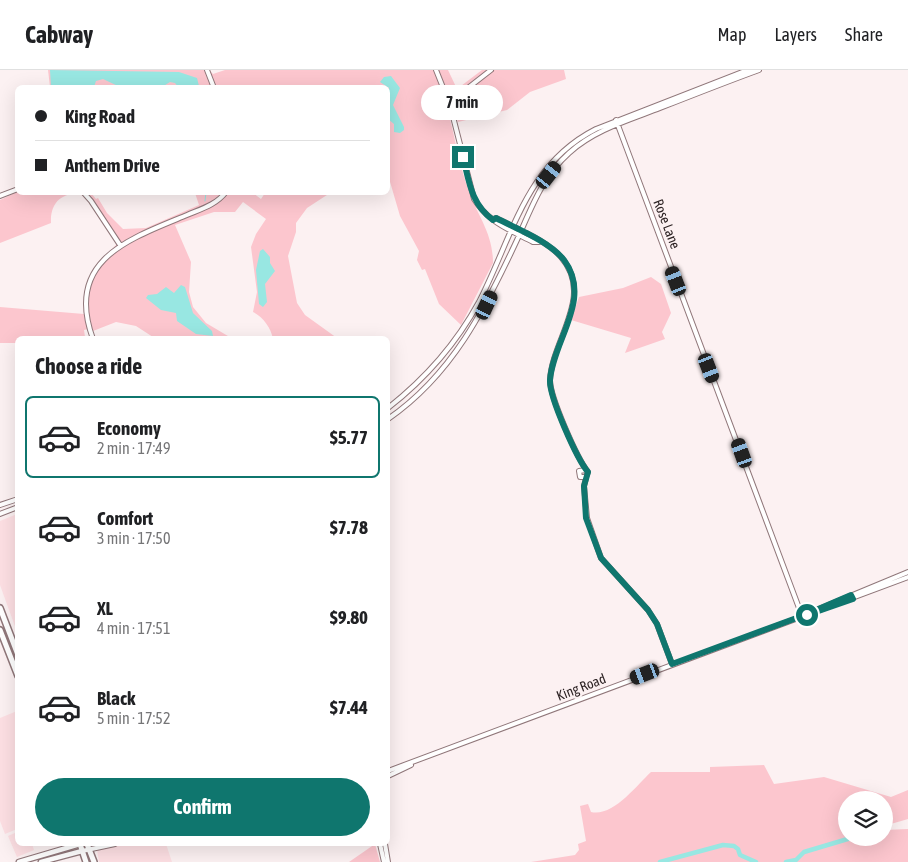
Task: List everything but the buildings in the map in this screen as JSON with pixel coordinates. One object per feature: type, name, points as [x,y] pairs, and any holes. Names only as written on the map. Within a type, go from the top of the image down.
[{"type":"main road","points":[[1,612],[15,647]]},
{"type":"main road","points":[[0,630],[15,668]]},
{"type":"main road","points":[[18,862],[84,846]]},
{"type":"main road","points":[[41,862],[84,846]]},
{"type":"main road","points":[[84,846],[86,862]]},
{"type":"main road","points":[[84,846],[94,862]]},
{"type":"street","points":[[207,70],[213,85]]},
{"type":"street","points":[[436,70],[447,99],[474,199],[480,209],[493,220],[496,218],[533,242],[539,242],[554,250],[562,258],[570,272],[574,285],[573,306],[550,380],[553,400],[580,461],[586,470],[587,476],[584,486],[586,518],[601,558],[648,610],[657,624],[672,664]]},
{"type":"street","points":[[447,99],[464,91],[491,70]]},
{"type":"street","points":[[390,406],[406,394],[435,365],[462,329],[479,301],[534,184],[553,160],[582,136],[758,70]]},
{"type":"street","points":[[390,417],[416,397],[445,367],[471,332],[487,305],[541,188],[557,165],[587,139],[617,122]]},
{"type":"street","name":"Rose Lane","points":[[617,122],[802,616]]},
{"type":"street","points":[[0,196],[15,190]]},
{"type":"street","points":[[85,195],[120,245]]},
{"type":"street","points":[[93,336],[88,321],[88,292],[101,262],[120,245],[210,206],[223,195]]},
{"type":"street","points":[[479,301],[487,305]]},
{"type":"street","points":[[580,461],[579,471],[584,486]]},
{"type":"street","points":[[579,471],[586,470]]},
{"type":"street","points":[[580,477],[587,476]]},
{"type":"street","points":[[0,505],[15,499]]},
{"type":"street","points":[[0,514],[15,508]]},
{"type":"street","name":"King Road","points":[[852,597],[908,572]]},
{"type":"street","name":"King Road","points":[[390,770],[908,577]]},
{"type":"street","name":"King Road","points":[[390,775],[424,758]]},
{"type":"street","points":[[381,846],[386,862]]},
{"type":"street","points":[[385,846],[386,862]]},
{"type":"shaded area","points":[[48,70],[209,70],[213,74],[225,70],[448,70],[457,89],[482,70],[564,70],[566,79],[530,92],[507,110],[458,122],[457,119],[450,119],[466,182],[491,243],[493,263],[461,325],[439,304],[425,269],[422,270],[417,260],[419,251],[400,216],[390,182],[390,85],[50,85]]},
{"type":"shaded area","points":[[15,193],[15,195],[68,195],[55,204],[51,223],[0,243],[0,200]]},
{"type":"shaded area","points":[[83,195],[93,195],[96,199],[98,198],[107,213],[123,229],[146,228],[199,205],[196,195],[256,195],[261,199],[264,195],[327,195],[307,208],[296,223],[296,232],[288,256],[297,303],[305,315],[334,336],[272,336],[266,323],[253,312],[257,292],[251,247],[256,234],[266,219],[243,202],[235,212],[214,212],[175,225],[191,262],[189,292],[193,307],[206,323],[228,336],[151,336],[136,326],[116,322],[93,331],[92,328],[84,330],[85,336],[15,336],[15,343],[0,343],[0,307],[84,314],[86,293],[93,275],[103,259],[117,244],[91,203]]},
{"type":"shaded area","points":[[651,277],[661,284],[671,313],[662,332],[665,339],[625,353],[631,338],[571,320],[579,297],[623,288]]},
{"type":"shaded area","points":[[15,515],[15,626],[0,585],[0,521]]},
{"type":"shaded area","points":[[15,712],[15,830],[5,834],[0,821],[0,718]]},
{"type":"shaded area","points":[[764,765],[774,784],[824,777],[871,791],[838,791],[838,846],[893,846],[893,830],[908,829],[908,862],[531,862],[575,855],[579,850],[578,844],[586,841],[580,806],[588,804],[591,812],[608,810],[624,799],[651,772],[710,772],[710,767]]},
{"type":"shaded area","points":[[908,790],[908,819],[893,823],[893,796]]},
{"type":"shaded area","points":[[15,833],[15,846],[33,846],[34,850],[17,857],[8,836]]},
{"type":"shaded area","points":[[113,846],[167,846],[172,862],[99,862],[97,850]]},
{"type":"shaded area","points":[[372,846],[376,846],[380,862],[349,862]]},
{"type":"water","points":[[50,70],[179,72],[197,78],[199,85],[176,85],[170,82],[165,85],[116,85],[103,79],[96,81],[95,85],[51,85]]},
{"type":"water","points":[[391,76],[400,88],[393,105],[404,127],[404,130],[400,133],[394,132],[394,124],[390,121],[390,85],[384,85],[380,82],[384,77]]},
{"type":"water","points":[[263,249],[270,257],[270,263],[275,271],[265,284],[267,302],[263,307],[259,304],[256,270],[260,251]]},
{"type":"water","points":[[181,285],[185,287],[193,313],[212,331],[213,336],[196,334],[177,321],[176,313],[161,310],[146,298],[148,295],[157,294],[166,287],[174,293]]},
{"type":"waterway","points":[[205,201],[206,195]]},
{"type":"waterway","points":[[786,862],[796,860],[804,852],[838,842]]},
{"type":"waterway","points":[[660,862],[723,845],[734,846],[738,849],[740,855],[756,862]]},
{"type":"route","points":[[463,157],[470,187],[480,209],[493,220],[496,218],[554,250],[563,260],[573,279],[575,293],[572,309],[551,373],[552,397],[576,447],[580,461],[588,472],[584,486],[586,518],[601,558],[611,572],[648,610],[657,624],[672,664],[802,616],[851,595],[853,599],[807,615]]}]
